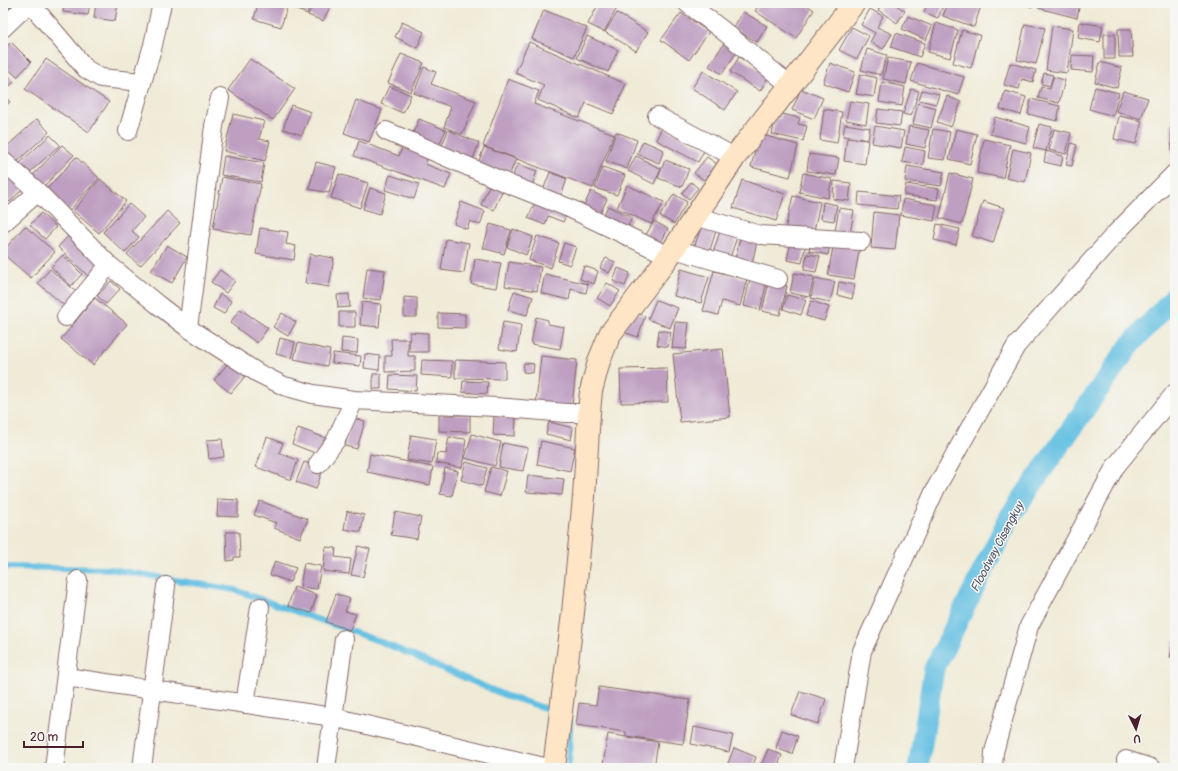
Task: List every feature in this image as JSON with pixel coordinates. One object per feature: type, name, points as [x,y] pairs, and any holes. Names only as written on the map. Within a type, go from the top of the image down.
[{"type":"street","points":[[3,28],[29,3],[86,69],[101,78],[142,82]]},
{"type":"street","points":[[128,131],[153,45],[162,3]]},
{"type":"street","points":[[687,3],[721,28],[791,86]]},
{"type":"street","points":[[554,768],[573,613],[584,497],[591,390],[599,360],[610,334],[671,253],[734,158],[854,3]]},
{"type":"street","points":[[188,328],[214,126],[220,98]]},
{"type":"street","points":[[657,116],[734,158]]},
{"type":"street","points":[[386,131],[511,185],[569,208],[671,253],[778,279]]},
{"type":"street","points":[[3,161],[38,192],[109,265],[157,304],[188,328],[258,373],[284,386],[312,394],[354,400],[496,407],[566,413],[589,412]]},
{"type":"street","points":[[842,768],[862,651],[936,488],[1012,352],[1115,234],[1175,173]]},
{"type":"street","points":[[3,223],[38,192]]},
{"type":"street","points":[[695,216],[760,235],[862,240]]},
{"type":"street","points":[[66,317],[109,265]]},
{"type":"street","points":[[993,768],[994,752],[1029,626],[1114,467],[1175,393]]},
{"type":"street","points":[[318,464],[336,440],[354,400]]},
{"type":"street","points":[[54,768],[78,580]]},
{"type":"street","points":[[142,768],[166,586]]},
{"type":"street","points":[[245,704],[260,607]]},
{"type":"street","points":[[326,768],[344,639]]},
{"type":"street","points":[[66,677],[333,718],[548,768]]},
{"type":"street","points":[[1126,760],[1150,768]]},
{"type":"building","points":[[3,3],[15,3],[3,13]]},
{"type":"building","points":[[64,3],[90,3],[88,15],[63,12]]},
{"type":"building","points":[[96,3],[118,3],[115,21],[94,18]]},
{"type":"building","points":[[258,3],[273,3],[287,7],[281,27],[254,19]]},
{"type":"building","points":[[297,3],[310,3],[307,14],[295,9]]},
{"type":"building","points":[[313,3],[332,3],[323,21],[308,15]]},
{"type":"building","points":[[599,3],[607,3],[617,8],[604,32],[588,24]]},
{"type":"building","points":[[760,3],[785,3],[791,6],[793,3],[804,3],[814,10],[796,38],[755,11]]},
{"type":"building","points":[[883,3],[893,3],[905,11],[897,23],[878,10]]},
{"type":"building","points":[[928,3],[944,3],[938,18],[924,12]]},
{"type":"building","points":[[948,3],[982,3],[974,27],[943,16]]},
{"type":"building","points":[[1020,3],[1032,3],[1032,7]]},
{"type":"building","points":[[1039,3],[1080,3],[1077,18],[1038,8]]},
{"type":"building","points":[[870,9],[883,16],[877,27],[892,34],[883,49],[870,42],[875,33],[861,25]]},
{"type":"building","points":[[544,10],[587,28],[574,57],[532,39]]},
{"type":"building","points":[[743,12],[767,26],[757,42],[733,28]]},
{"type":"building","points":[[617,13],[648,32],[636,51],[605,32]]},
{"type":"building","points":[[681,13],[709,32],[689,60],[661,40]]},
{"type":"building","points":[[908,16],[932,26],[926,40],[902,29]]},
{"type":"building","points":[[402,22],[424,32],[417,48],[395,37]]},
{"type":"building","points":[[1080,22],[1103,26],[1100,42],[1078,38]]},
{"type":"building","points":[[936,23],[958,30],[950,58],[928,52]]},
{"type":"building","points":[[1025,24],[1045,28],[1036,64],[1017,60]]},
{"type":"building","points":[[1052,26],[1073,29],[1067,73],[1046,70]]},
{"type":"building","points":[[852,27],[869,36],[857,59],[839,50]]},
{"type":"building","points":[[1118,29],[1131,29],[1133,57],[1119,57]]},
{"type":"building","points":[[962,30],[980,35],[971,68],[953,63]]},
{"type":"building","points":[[896,33],[925,43],[920,57],[891,47]]},
{"type":"building","points":[[1104,34],[1115,34],[1115,59],[1104,59]]},
{"type":"building","points":[[587,36],[618,50],[608,72],[577,58]]},
{"type":"building","points":[[11,42],[31,62],[17,77],[3,64],[3,51]]},
{"type":"building","points":[[529,42],[626,84],[613,114],[586,103],[579,118],[538,100],[544,85],[515,73]]},
{"type":"building","points":[[725,42],[738,50],[722,74],[709,66]]},
{"type":"building","points":[[867,49],[887,55],[881,75],[861,70]]},
{"type":"building","points":[[401,54],[424,63],[411,92],[388,83]]},
{"type":"building","points":[[1072,55],[1094,56],[1093,72],[1071,70]]},
{"type":"building","points":[[739,57],[769,76],[760,91],[730,72]]},
{"type":"building","points":[[888,58],[911,62],[906,84],[883,79]]},
{"type":"building","points":[[46,59],[109,102],[89,132],[25,89]]},
{"type":"building","points":[[250,59],[295,89],[273,120],[228,90]]},
{"type":"building","points":[[1100,62],[1122,68],[1117,88],[1095,82]]},
{"type":"building","points":[[830,63],[855,72],[848,92],[823,83]]},
{"type":"building","points":[[917,63],[964,77],[958,95],[911,81]]},
{"type":"building","points":[[1010,63],[1036,70],[1033,82],[1022,79],[1019,89],[1004,85]]},
{"type":"building","points":[[424,67],[436,72],[431,84],[476,101],[462,134],[444,127],[451,107],[414,93]]},
{"type":"building","points":[[3,70],[14,82],[3,92]]},
{"type":"building","points":[[703,71],[737,92],[725,110],[692,88]]},
{"type":"building","points":[[1044,73],[1053,75],[1050,86],[1041,84]]},
{"type":"building","points":[[860,74],[877,78],[874,97],[856,94]]},
{"type":"building","points":[[1053,77],[1065,80],[1059,103],[1038,98],[1041,87],[1050,89]]},
{"type":"building","points":[[508,79],[539,91],[534,104],[614,134],[593,188],[483,146]]},
{"type":"building","points":[[882,82],[905,87],[902,106],[879,102]]},
{"type":"building","points":[[389,86],[411,95],[403,113],[381,104]]},
{"type":"building","points":[[1095,87],[1119,93],[1113,116],[1089,109]]},
{"type":"building","points":[[801,89],[823,98],[814,119],[792,110]]},
{"type":"building","points":[[911,89],[919,91],[911,116],[903,114]]},
{"type":"building","points":[[922,90],[939,94],[936,104],[919,100]]},
{"type":"building","points":[[1005,91],[1026,97],[1021,115],[1000,109]]},
{"type":"building","points":[[1123,91],[1148,98],[1141,119],[1116,111]]},
{"type":"building","points":[[3,95],[10,102],[3,108]]},
{"type":"building","points":[[947,96],[961,102],[951,127],[937,122]]},
{"type":"building","points":[[1031,99],[1060,106],[1057,121],[1028,114]]},
{"type":"building","points":[[356,100],[382,110],[369,142],[344,133]]},
{"type":"building","points":[[850,101],[869,104],[866,124],[846,120]]},
{"type":"building","points":[[918,103],[936,108],[931,128],[913,124]]},
{"type":"building","points":[[291,105],[311,112],[302,135],[283,129]]},
{"type":"building","points":[[824,109],[842,112],[837,143],[820,140]]},
{"type":"building","points":[[878,109],[902,112],[900,126],[876,123]]},
{"type":"building","points":[[233,114],[264,121],[259,139],[270,141],[265,161],[224,151]]},
{"type":"building","points":[[782,114],[800,118],[798,124],[807,126],[803,141],[772,134],[776,118],[780,119]]},
{"type":"building","points":[[1119,116],[1142,121],[1136,144],[1114,139]]},
{"type":"building","points":[[995,117],[1030,127],[1026,143],[990,134]]},
{"type":"building","points":[[37,119],[49,132],[17,162],[4,149]]},
{"type":"building","points":[[419,119],[446,130],[437,149],[411,138]]},
{"type":"building","points":[[1171,123],[1175,123],[1175,153],[1172,153]]},
{"type":"building","points":[[845,124],[870,128],[868,140],[843,136]]},
{"type":"building","points":[[1039,124],[1052,127],[1046,151],[1033,148]]},
{"type":"building","points":[[875,126],[904,131],[901,148],[872,143]]},
{"type":"building","points":[[909,126],[929,130],[925,148],[906,144]]},
{"type":"building","points":[[662,127],[705,149],[698,162],[656,140]]},
{"type":"building","points":[[933,129],[950,132],[945,160],[928,158]]},
{"type":"building","points":[[956,129],[977,134],[970,164],[949,159]]},
{"type":"building","points":[[1054,129],[1071,133],[1066,154],[1049,150]]},
{"type":"building","points":[[448,130],[479,143],[471,164],[440,151]]},
{"type":"building","points":[[616,132],[637,140],[627,169],[606,161]]},
{"type":"building","points":[[759,134],[798,145],[790,177],[751,167]]},
{"type":"building","points":[[50,135],[60,145],[29,173],[20,163]]},
{"type":"building","points":[[847,138],[868,140],[865,164],[844,161]]},
{"type":"building","points":[[984,139],[1010,145],[1003,178],[977,173]]},
{"type":"building","points":[[359,141],[399,156],[402,148],[428,157],[425,164],[451,174],[445,189],[354,156]]},
{"type":"building","points":[[643,141],[664,150],[659,163],[637,154]]},
{"type":"building","points":[[1071,143],[1077,145],[1072,166],[1066,165]]},
{"type":"building","points":[[62,145],[74,155],[43,187],[32,176]]},
{"type":"building","points":[[484,147],[516,159],[507,181],[476,169]]},
{"type":"building","points":[[905,147],[925,151],[923,165],[902,162]]},
{"type":"building","points":[[1013,149],[1031,153],[1025,182],[1006,178]]},
{"type":"building","points":[[1046,151],[1063,156],[1061,166],[1044,162]]},
{"type":"building","points":[[809,154],[839,158],[836,175],[807,171]]},
{"type":"building","points":[[224,156],[264,163],[261,182],[221,175]]},
{"type":"building","points":[[636,156],[661,169],[654,184],[628,171]]},
{"type":"building","points":[[76,157],[99,178],[69,211],[46,190]]},
{"type":"building","points":[[707,157],[717,164],[704,180],[694,173]]},
{"type":"building","points":[[665,160],[689,169],[682,187],[658,178]]},
{"type":"building","points":[[316,162],[336,167],[329,193],[309,189]]},
{"type":"building","points":[[517,164],[537,171],[531,189],[511,182]]},
{"type":"building","points":[[907,166],[944,172],[941,186],[905,181]]},
{"type":"building","points":[[603,167],[625,175],[617,195],[595,188]]},
{"type":"building","points":[[3,170],[23,188],[10,202],[3,196]]},
{"type":"building","points":[[550,172],[567,179],[559,202],[541,196]]},
{"type":"building","points":[[803,173],[832,179],[828,198],[799,192]]},
{"type":"building","points":[[950,173],[973,179],[962,224],[939,218]]},
{"type":"building","points":[[339,174],[368,183],[360,208],[331,198]]},
{"type":"building","points":[[390,175],[419,184],[414,199],[385,190]]},
{"type":"building","points":[[222,177],[261,184],[251,235],[213,229]]},
{"type":"building","points":[[100,179],[126,201],[99,233],[73,211]]},
{"type":"building","points":[[742,180],[785,194],[776,221],[733,208]]},
{"type":"building","points":[[834,181],[851,183],[849,201],[833,199]]},
{"type":"building","points":[[691,182],[698,188],[689,199],[682,193]]},
{"type":"building","points":[[906,184],[939,189],[937,200],[904,195]]},
{"type":"building","points":[[627,185],[664,202],[651,224],[617,208]]},
{"type":"building","points":[[489,186],[502,191],[494,210],[481,205]]},
{"type":"building","points":[[370,188],[386,193],[380,214],[363,209]]},
{"type":"building","points":[[591,191],[607,199],[598,218],[582,210]]},
{"type":"building","points":[[859,192],[899,196],[897,209],[858,205]]},
{"type":"building","points":[[674,194],[687,202],[674,224],[660,216]]},
{"type":"building","points":[[793,196],[820,202],[813,236],[785,230]]},
{"type":"building","points":[[903,199],[937,205],[934,221],[901,215]]},
{"type":"building","points":[[536,200],[567,214],[563,222],[548,216],[545,225],[528,218]]},
{"type":"building","points":[[983,201],[1004,208],[993,243],[972,236]]},
{"type":"building","points":[[461,202],[485,211],[480,225],[470,221],[467,229],[454,224]]},
{"type":"building","points":[[823,202],[837,205],[834,221],[821,219]]},
{"type":"building","points":[[129,204],[144,217],[132,231],[139,237],[125,253],[103,232]]},
{"type":"building","points":[[608,206],[632,218],[625,232],[601,220]]},
{"type":"building","points":[[839,208],[854,210],[850,234],[835,231]]},
{"type":"building","points":[[167,211],[180,223],[140,266],[127,254]]},
{"type":"building","points":[[874,212],[899,215],[895,250],[871,248]]},
{"type":"building","points":[[41,213],[56,227],[45,239],[30,225]]},
{"type":"building","points":[[654,221],[668,229],[659,246],[644,238]]},
{"type":"building","points":[[490,224],[511,230],[504,254],[483,248]]},
{"type":"building","points":[[702,224],[717,228],[708,256],[693,251]]},
{"type":"building","points":[[937,224],[960,229],[956,245],[934,240]]},
{"type":"building","points":[[25,226],[55,252],[31,278],[3,254],[3,251]]},
{"type":"building","points":[[260,228],[288,232],[286,244],[296,246],[294,260],[256,254]]},
{"type":"building","points":[[721,228],[738,234],[729,261],[712,256]]},
{"type":"building","points":[[513,229],[533,237],[526,255],[507,247]]},
{"type":"building","points":[[71,233],[104,265],[91,279],[58,247]]},
{"type":"building","points":[[741,234],[758,238],[752,263],[735,259]]},
{"type":"building","points":[[537,236],[559,243],[551,268],[529,260]]},
{"type":"building","points":[[446,239],[469,243],[464,273],[441,270]]},
{"type":"building","points":[[791,241],[806,243],[802,263],[787,260]]},
{"type":"building","points":[[811,241],[830,245],[828,255],[809,251]]},
{"type":"building","points":[[834,241],[860,246],[854,279],[828,275]]},
{"type":"building","points":[[564,243],[576,247],[570,265],[558,261]]},
{"type":"building","points":[[167,245],[187,257],[172,283],[151,271]]},
{"type":"building","points":[[310,254],[334,258],[329,287],[305,283]]},
{"type":"building","points":[[807,254],[820,256],[816,272],[804,270]]},
{"type":"building","points":[[63,255],[82,274],[71,286],[51,267]]},
{"type":"building","points":[[606,258],[615,262],[609,273],[600,268]]},
{"type":"building","points":[[475,259],[501,263],[496,288],[471,284]]},
{"type":"building","points":[[509,262],[541,267],[537,291],[505,286]]},
{"type":"building","points":[[584,266],[598,271],[594,284],[580,279]]},
{"type":"building","points":[[367,268],[385,270],[381,300],[363,298]]},
{"type":"building","points":[[618,268],[630,273],[625,286],[613,281]]},
{"type":"building","points":[[50,269],[79,294],[67,308],[38,283]]},
{"type":"building","points":[[681,269],[709,277],[701,303],[674,296]]},
{"type":"building","points":[[220,270],[235,281],[226,293],[211,282]]},
{"type":"building","points":[[714,271],[747,279],[740,306],[722,301],[718,315],[703,311]]},
{"type":"building","points":[[794,273],[814,277],[809,297],[790,293]]},
{"type":"building","points":[[545,274],[588,284],[586,293],[571,289],[569,300],[541,293]]},
{"type":"building","points":[[815,278],[835,282],[830,302],[811,298]]},
{"type":"building","points":[[750,279],[767,282],[760,310],[744,306]]},
{"type":"building","points":[[111,281],[120,289],[106,304],[97,296]]},
{"type":"building","points":[[769,282],[787,286],[780,315],[762,311]]},
{"type":"building","points":[[839,282],[855,285],[852,299],[837,295]]},
{"type":"building","points":[[607,283],[620,291],[610,306],[597,298]]},
{"type":"building","points":[[514,291],[533,297],[527,315],[508,310]]},
{"type":"building","points":[[220,294],[231,301],[224,314],[213,308]]},
{"type":"building","points":[[349,294],[350,307],[338,308],[337,295]]},
{"type":"building","points":[[787,295],[806,300],[801,315],[783,309]]},
{"type":"building","points":[[404,297],[417,298],[417,317],[404,317]]},
{"type":"building","points":[[95,298],[127,324],[93,365],[61,339]]},
{"type":"building","points":[[656,300],[678,308],[670,328],[648,319]]},
{"type":"building","points":[[811,301],[829,307],[824,321],[806,316]]},
{"type":"building","points":[[362,302],[381,304],[379,327],[360,325]]},
{"type":"building","points":[[240,309],[268,328],[257,343],[230,323]]},
{"type":"building","points":[[630,311],[645,316],[638,337],[623,332]]},
{"type":"building","points":[[339,312],[355,312],[355,327],[339,327]]},
{"type":"building","points":[[282,313],[296,322],[288,336],[273,327]]},
{"type":"building","points":[[438,313],[465,314],[465,328],[438,327]]},
{"type":"building","points":[[536,317],[548,320],[548,324],[564,327],[560,349],[531,344]]},
{"type":"building","points":[[503,322],[521,325],[517,352],[499,349]]},
{"type":"building","points":[[675,322],[689,323],[686,349],[672,348]]},
{"type":"building","points":[[659,330],[671,332],[668,347],[657,345]]},
{"type":"building","points":[[410,332],[428,333],[428,352],[409,352]]},
{"type":"building","points":[[280,338],[295,342],[291,358],[276,354]]},
{"type":"building","points":[[342,338],[358,340],[357,353],[341,352]]},
{"type":"building","points":[[391,339],[408,339],[408,356],[415,356],[415,371],[385,372],[385,356],[392,356]]},
{"type":"building","points":[[298,343],[330,350],[327,366],[294,359]]},
{"type":"building","points":[[723,349],[730,417],[680,422],[673,354]]},
{"type":"building","points":[[333,353],[361,356],[360,366],[332,363]]},
{"type":"building","points":[[365,354],[380,356],[379,370],[364,368]]},
{"type":"building","points":[[541,356],[577,360],[572,407],[536,403]]},
{"type":"building","points":[[422,360],[452,361],[452,377],[421,375]]},
{"type":"building","points":[[455,360],[505,362],[505,379],[455,378]]},
{"type":"building","points":[[230,361],[247,374],[231,393],[214,380]]},
{"type":"building","points":[[524,363],[534,364],[533,373],[523,372]]},
{"type":"building","points":[[667,368],[668,402],[621,403],[620,369]]},
{"type":"building","points":[[373,374],[381,374],[381,389],[373,389]]},
{"type":"building","points":[[390,375],[417,376],[416,391],[389,389]]},
{"type":"building","points":[[463,381],[488,382],[487,394],[462,392]]},
{"type":"building","points":[[439,415],[470,415],[470,432],[439,431]]},
{"type":"building","points":[[494,416],[516,416],[515,436],[493,435]]},
{"type":"building","points":[[352,418],[365,421],[357,449],[345,446]]},
{"type":"building","points":[[549,422],[573,428],[571,440],[546,434]]},
{"type":"building","points":[[298,428],[326,438],[320,455],[292,444]]},
{"type":"building","points":[[472,434],[501,442],[495,466],[465,458]]},
{"type":"building","points":[[411,435],[436,439],[432,464],[407,460]]},
{"type":"building","points":[[267,437],[283,443],[279,453],[298,460],[291,480],[256,467]]},
{"type":"building","points":[[449,437],[466,439],[462,468],[436,463],[437,453],[446,454]]},
{"type":"building","points":[[222,439],[224,457],[209,459],[207,440]]},
{"type":"building","points":[[541,441],[575,448],[570,471],[537,464]]},
{"type":"building","points":[[503,443],[528,448],[523,471],[499,467]]},
{"type":"building","points":[[370,454],[433,467],[430,485],[367,472]]},
{"type":"building","points":[[304,462],[323,469],[316,489],[296,482]]},
{"type":"building","points":[[466,462],[487,468],[482,486],[461,480]]},
{"type":"building","points":[[491,467],[507,471],[500,496],[484,492]]},
{"type":"building","points":[[445,468],[458,471],[452,496],[440,494]]},
{"type":"building","points":[[528,475],[564,479],[562,495],[526,492]]},
{"type":"building","points":[[218,499],[238,500],[238,517],[217,516]]},
{"type":"building","points":[[260,501],[308,519],[300,538],[274,528],[276,523],[254,515]]},
{"type":"building","points":[[347,511],[364,515],[361,532],[344,529]]},
{"type":"building","points":[[395,512],[421,517],[417,539],[391,535]]},
{"type":"building","points":[[226,532],[239,532],[240,557],[234,557],[234,560],[227,561]]},
{"type":"building","points":[[358,546],[370,549],[363,577],[351,575]]},
{"type":"building","points":[[326,547],[336,548],[335,557],[351,559],[349,574],[323,571]]},
{"type":"building","points":[[275,561],[296,568],[290,582],[270,575]]},
{"type":"building","points":[[304,563],[321,566],[317,589],[300,587]]},
{"type":"building","points":[[294,587],[317,595],[311,613],[288,606]]},
{"type":"building","points":[[336,594],[350,599],[345,611],[356,614],[350,630],[326,622]]},
{"type":"building","points":[[1175,639],[1175,658],[1170,657]]},
{"type":"building","points":[[599,687],[690,700],[683,744],[626,736],[626,732],[576,725],[579,703],[596,705]]},
{"type":"building","points":[[800,691],[826,699],[818,724],[791,715]]},
{"type":"building","points":[[694,727],[733,735],[729,752],[691,744]]},
{"type":"building","points":[[782,730],[798,736],[792,754],[776,748]]},
{"type":"building","points":[[608,734],[658,742],[654,768],[627,768],[603,764]]},
{"type":"building","points":[[734,748],[756,757],[752,768],[726,768]]},
{"type":"building","points":[[768,749],[782,755],[777,768],[760,768]]},
{"type":"waterway","name":"Floodway Cisangkuy","points":[[918,768],[934,669],[1010,516],[1130,345],[1175,296]]},
{"type":"waterway","points":[[3,567],[110,569],[235,590],[384,643],[504,695],[557,712]]},
{"type":"waterway","points":[[569,768],[570,721]]}]
